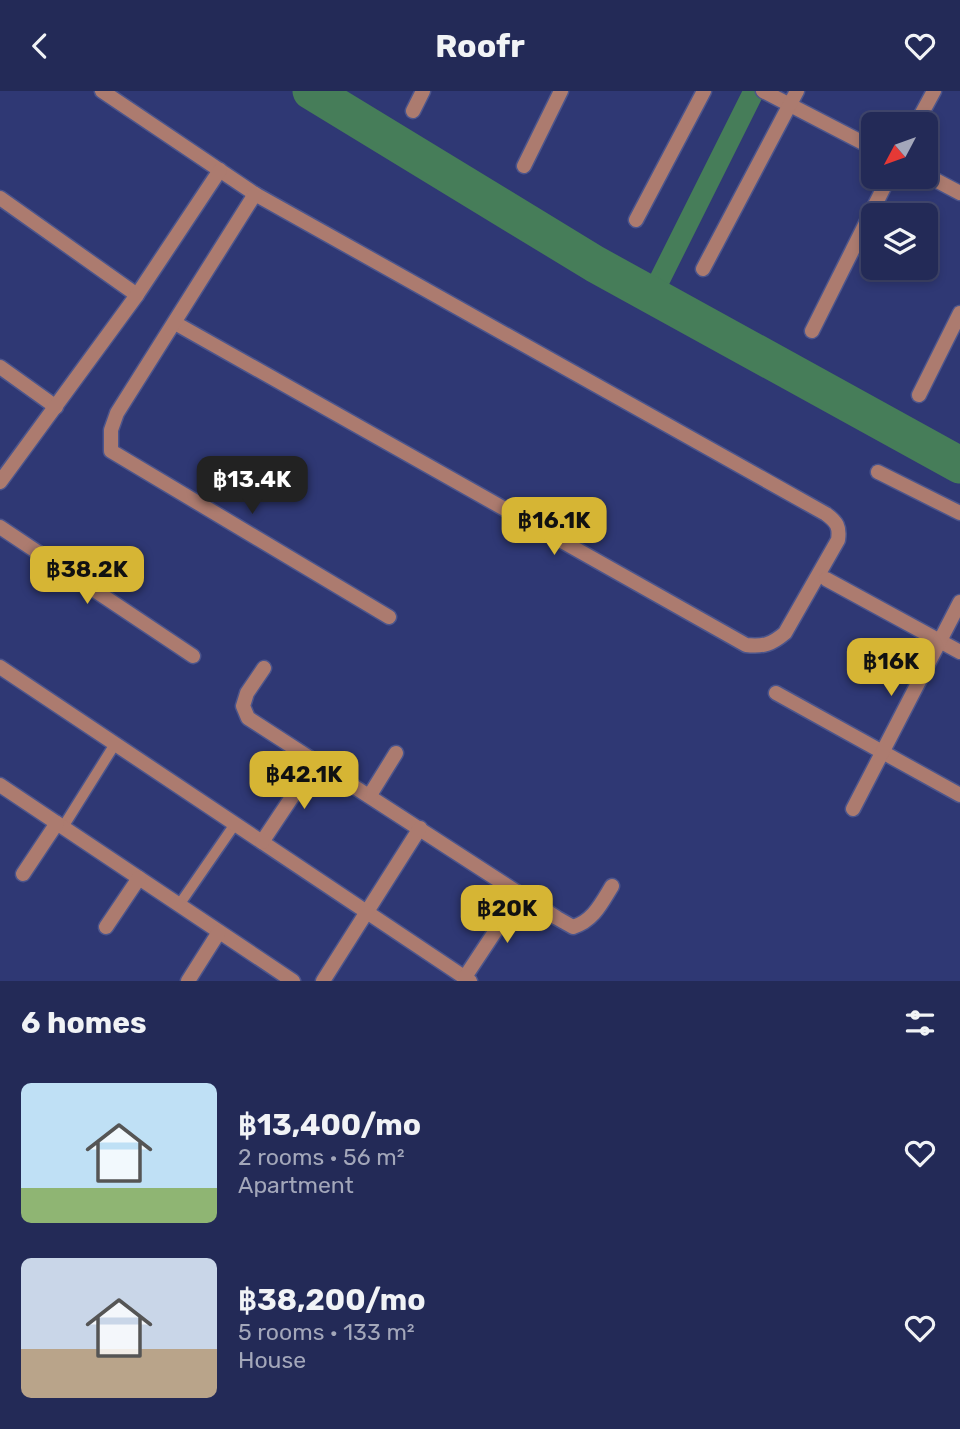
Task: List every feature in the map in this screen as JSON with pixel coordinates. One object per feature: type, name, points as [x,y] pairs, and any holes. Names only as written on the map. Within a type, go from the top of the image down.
[{"type":"street","points":[[102,91],[255,194],[836,522],[840,529],[838,540],[785,633],[774,643],[746,645],[175,323]]},
{"type":"street","points":[[413,111],[423,91]]},
{"type":"street","points":[[524,166],[561,91]]},
{"type":"street","points":[[636,220],[704,91]]},
{"type":"street","points":[[704,269],[797,91]]},
{"type":"street","points":[[923,112],[934,91]]},
{"type":"street","points":[[769,94],[861,142]]},
{"type":"street","points":[[0,482],[137,295],[220,170]]},
{"type":"street","points":[[938,181],[960,193]]},
{"type":"street","points":[[812,331],[883,189]]},
{"type":"street","points":[[255,194],[117,413],[111,430],[111,451],[389,617]]},
{"type":"street","points":[[0,198],[137,295]]},
{"type":"street","points":[[919,395],[960,313]]},
{"type":"street","points":[[0,367],[56,407]]},
{"type":"street","points":[[878,472],[960,513]]},
{"type":"street","points":[[0,527],[193,656]]},
{"type":"street","points":[[826,579],[960,652]]},
{"type":"street","points":[[853,809],[960,602]]},
{"type":"street","points":[[264,668],[247,693],[243,706],[248,718],[520,894],[573,927],[584,924],[593,916],[612,886]]},
{"type":"street","points":[[2,673],[115,744],[467,979],[520,894]]},
{"type":"street","points":[[776,692],[960,795]]},
{"type":"street","points":[[370,795],[396,753]]},
{"type":"street","points":[[262,842],[316,761]]},
{"type":"street","points":[[0,785],[293,981]]},
{"type":"street","points":[[23,874],[60,825]]},
{"type":"street","points":[[323,981],[420,828]]},
{"type":"street","points":[[106,927],[139,878]]},
{"type":"street","points":[[188,981],[219,932]]},
{"type":"lane","points":[[60,825],[115,744]]},
{"type":"lane","points":[[179,905],[235,824]]},
{"type":"waterway","points":[[311,91],[595,264],[960,465]]},
{"type":"waterway","points":[[652,295],[754,91]]}]
